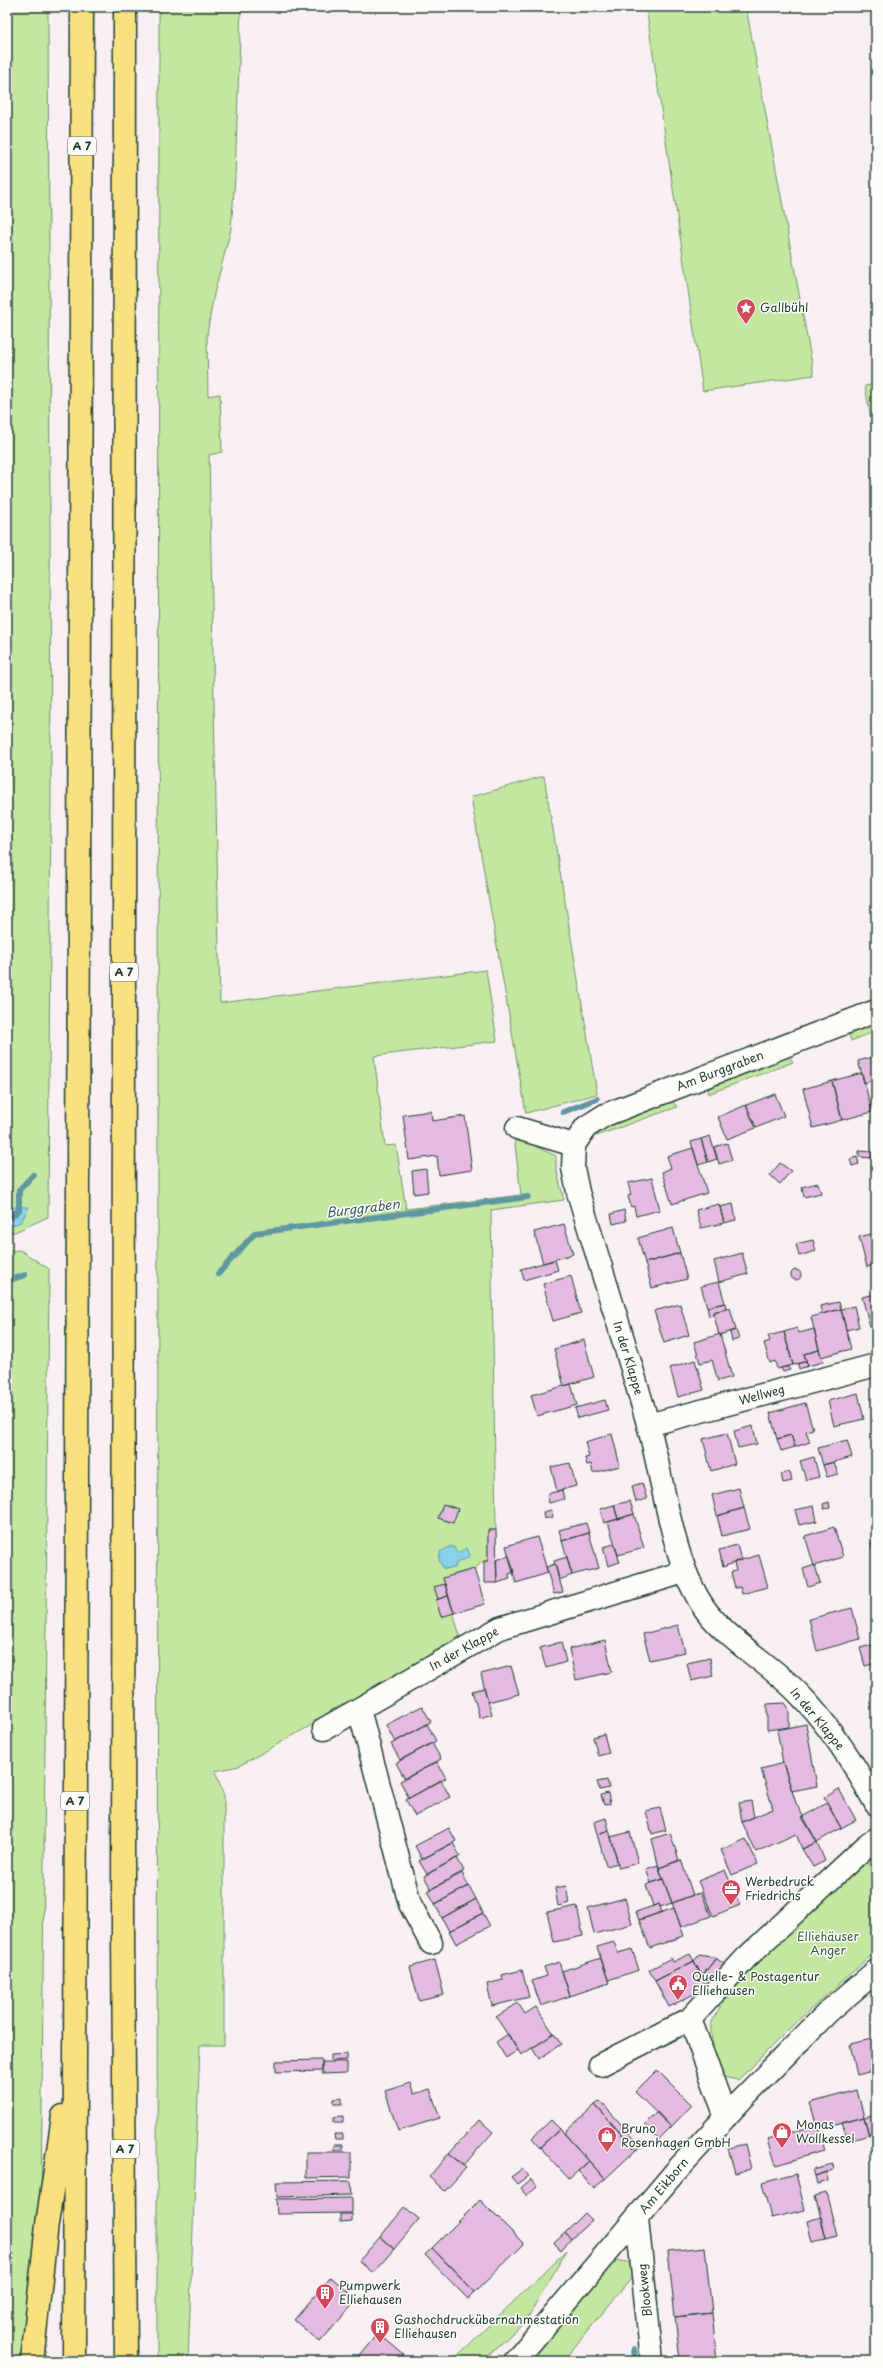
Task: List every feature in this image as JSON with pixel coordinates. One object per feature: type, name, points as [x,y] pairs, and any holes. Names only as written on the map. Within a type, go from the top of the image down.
[{"type":"highway","name":"A 7","points":[[74,2361],[82,7]]},
{"type":"highway","name":"A 7","points":[[126,7],[123,1937],[126,2361]]},
{"type":"highway","points":[[32,2361],[47,2224],[74,2040]]},
{"type":"street","name":"Am Burggraben","points":[[574,1145],[586,1127],[605,1115],[876,1011]]},
{"type":"street","points":[[517,1128],[574,1145]]},
{"type":"street","name":"In der Klappe","points":[[574,1145],[573,1168],[578,1192],[648,1426],[684,1572],[708,1613],[749,1652],[800,1694],[833,1734],[860,1774],[876,1804]]},
{"type":"street","name":"Wellweg","points":[[648,1426],[876,1365]]},
{"type":"street","name":"In der Klappe","points":[[324,1729],[500,1628],[684,1572]]},
{"type":"street","points":[[359,1709],[410,1904],[431,1943]]},
{"type":"street","points":[[600,2065],[690,2019],[746,1958],[865,1847],[876,1839]]},
{"type":"street","name":"Am Eikborn","points":[[515,2361],[637,2219],[675,2172],[774,2064],[829,2010],[876,1972]]},
{"type":"street","points":[[690,2019],[726,2117]]},
{"type":"street","name":"Blookweg","points":[[637,2219],[652,2361]]},
{"type":"green space","points":[[7,7],[48,7],[51,785],[48,1217],[15,1232],[7,1232]]},
{"type":"green space","points":[[159,7],[241,7],[235,177],[231,229],[214,294],[207,334],[208,396],[220,394],[222,452],[209,455],[220,1003],[486,970],[497,1041],[374,1056],[385,1146],[396,1145],[406,1209],[521,1195],[514,1136],[556,1156],[556,1168],[564,1200],[491,1210],[496,1530],[488,1530],[488,1561],[484,1561],[474,1569],[443,1578],[460,1636],[354,1701],[239,1766],[215,1771],[224,1796],[224,2045],[200,2045],[188,2361],[157,2361]]},
{"type":"green space","points":[[646,7],[746,7],[814,375],[703,391]]},
{"type":"green space","points":[[876,384],[876,448],[865,386]]},
{"type":"green space","points":[[544,776],[597,1094],[526,1113],[471,797]]},
{"type":"green space","points":[[876,1021],[876,1031],[851,1041],[849,1035],[851,1031]]},
{"type":"green space","points":[[788,1055],[793,1062],[708,1094],[709,1085]]},
{"type":"green space","points":[[671,1099],[677,1107],[596,1136],[605,1126]]},
{"type":"green space","points":[[20,1250],[49,1269],[41,2220],[22,2361],[7,2361],[7,1251]]},
{"type":"green space","name":"Elliehäuser Anger","points":[[871,1854],[876,1854],[876,1951],[794,2024],[738,2080],[723,2077],[711,2033],[711,2027],[717,2012],[755,1965]]},
{"type":"green space","points":[[567,2250],[527,2319],[483,2361],[452,2361]]},
{"type":"green space","points":[[615,2260],[632,2263],[634,2275],[563,2361],[528,2361]]},
{"type":"water","points":[[13,1207],[29,1207],[21,1222],[7,1227],[7,1213]]},
{"type":"water","points":[[451,1546],[455,1548],[457,1553],[467,1548],[470,1555],[468,1558],[456,1563],[455,1568],[444,1569],[439,1561],[440,1552]]},
{"type":"building","points":[[876,1056],[876,1071],[872,1072],[874,1080],[864,1083],[858,1061]]},
{"type":"building","points":[[862,1073],[872,1112],[842,1120],[832,1081]]},
{"type":"building","points":[[832,1081],[842,1120],[813,1128],[803,1089]]},
{"type":"building","points":[[775,1094],[784,1116],[756,1128],[746,1105]]},
{"type":"building","points":[[746,1105],[756,1128],[727,1139],[718,1117]]},
{"type":"building","points":[[431,1111],[432,1121],[465,1116],[472,1170],[439,1175],[437,1156],[409,1160],[403,1115]]},
{"type":"building","points":[[710,1136],[717,1159],[708,1162],[701,1139]]},
{"type":"building","points":[[701,1139],[708,1162],[698,1165],[691,1142]]},
{"type":"building","points":[[727,1143],[732,1160],[719,1164],[714,1147]]},
{"type":"building","points":[[693,1148],[707,1193],[672,1204],[662,1172],[671,1168],[667,1156]]},
{"type":"building","points":[[859,1151],[873,1152],[872,1158],[859,1157]]},
{"type":"building","points":[[857,1157],[859,1164],[852,1166],[850,1159]]},
{"type":"building","points":[[780,1163],[791,1171],[780,1184],[770,1175]]},
{"type":"building","points":[[426,1169],[428,1192],[414,1194],[412,1171]]},
{"type":"building","points":[[652,1178],[660,1210],[636,1216],[634,1206],[631,1207],[628,1196],[631,1195],[628,1183]]},
{"type":"building","points":[[818,1183],[821,1193],[804,1197],[802,1187]]},
{"type":"building","points":[[719,1204],[724,1223],[701,1228],[696,1210]]},
{"type":"building","points":[[733,1204],[736,1220],[724,1223],[720,1207]]},
{"type":"building","points":[[624,1210],[626,1221],[613,1224],[611,1214]]},
{"type":"building","points":[[564,1224],[573,1254],[543,1263],[534,1232]]},
{"type":"building","points":[[673,1228],[680,1253],[645,1263],[638,1238]]},
{"type":"building","points":[[876,1233],[876,1264],[867,1267],[859,1237]]},
{"type":"building","points":[[813,1240],[816,1251],[799,1256],[796,1244]]},
{"type":"building","points":[[680,1253],[687,1279],[652,1288],[645,1263]]},
{"type":"building","points":[[742,1253],[748,1274],[719,1282],[714,1261]]},
{"type":"building","points":[[555,1260],[558,1270],[524,1280],[521,1269]]},
{"type":"building","points":[[794,1270],[798,1270],[800,1271],[800,1279],[794,1280],[791,1277],[791,1273]]},
{"type":"building","points":[[571,1276],[581,1313],[553,1321],[543,1284]]},
{"type":"building","points":[[719,1282],[725,1303],[707,1307],[701,1286]]},
{"type":"building","points":[[876,1294],[876,1332],[872,1333],[862,1297]]},
{"type":"building","points":[[839,1302],[841,1309],[822,1314],[820,1306]]},
{"type":"building","points":[[725,1303],[726,1309],[713,1312],[713,1315],[709,1316],[707,1307]]},
{"type":"building","points":[[680,1304],[689,1335],[664,1343],[654,1311]]},
{"type":"building","points":[[854,1306],[859,1327],[846,1330],[841,1309]]},
{"type":"building","points":[[730,1308],[736,1330],[719,1335],[713,1312]]},
{"type":"building","points":[[841,1309],[851,1349],[821,1357],[811,1317]]},
{"type":"building","points":[[797,1328],[799,1333],[814,1329],[819,1350],[804,1354],[806,1361],[793,1365],[784,1332]]},
{"type":"building","points":[[736,1330],[739,1339],[732,1341],[730,1332]]},
{"type":"building","points":[[784,1332],[793,1365],[777,1369],[775,1361],[770,1363],[764,1343],[770,1341],[768,1336]]},
{"type":"building","points":[[720,1334],[732,1377],[718,1381],[712,1360],[700,1363],[694,1342]]},
{"type":"building","points":[[584,1340],[594,1377],[564,1386],[554,1349]]},
{"type":"building","points":[[819,1350],[823,1362],[808,1366],[804,1354]]},
{"type":"building","points":[[695,1360],[704,1390],[678,1397],[670,1368]]},
{"type":"building","points":[[806,1361],[808,1366],[799,1369],[798,1364]]},
{"type":"building","points":[[788,1367],[790,1370],[783,1372],[781,1368]]},
{"type":"building","points":[[571,1384],[577,1405],[537,1416],[531,1395]]},
{"type":"building","points":[[858,1393],[864,1419],[834,1426],[828,1401]]},
{"type":"building","points":[[605,1400],[608,1410],[578,1418],[575,1408]]},
{"type":"building","points":[[805,1403],[813,1429],[806,1431],[810,1442],[795,1447],[791,1435],[777,1439],[770,1413]]},
{"type":"building","points":[[753,1426],[757,1444],[738,1448],[734,1431]]},
{"type":"building","points":[[727,1433],[735,1464],[711,1471],[703,1439]]},
{"type":"building","points":[[612,1434],[620,1466],[593,1473],[591,1464],[587,1465],[585,1458],[589,1457],[585,1442]]},
{"type":"building","points":[[791,1435],[795,1447],[781,1451],[777,1439]]},
{"type":"building","points":[[847,1440],[852,1457],[823,1465],[818,1448]]},
{"type":"building","points":[[814,1457],[819,1477],[806,1480],[800,1461]]},
{"type":"building","points":[[834,1462],[838,1474],[827,1477],[823,1465]]},
{"type":"building","points":[[570,1463],[576,1486],[557,1491],[551,1467]]},
{"type":"building","points":[[790,1472],[792,1481],[783,1483],[781,1474]]},
{"type":"building","points":[[642,1483],[647,1499],[636,1502],[632,1486]]},
{"type":"building","points":[[739,1488],[744,1508],[717,1516],[712,1495]]},
{"type":"building","points":[[562,1490],[564,1499],[549,1503],[547,1494]]},
{"type":"building","points":[[630,1501],[634,1514],[618,1519],[614,1505]]},
{"type":"building","points":[[829,1502],[830,1508],[824,1509],[823,1504]]},
{"type":"building","points":[[443,1504],[458,1509],[453,1523],[438,1518]]},
{"type":"building","points":[[614,1505],[618,1519],[604,1523],[600,1509]]},
{"type":"building","points":[[814,1506],[817,1521],[799,1525],[795,1510]]},
{"type":"building","points":[[744,1508],[750,1529],[722,1536],[717,1516]]},
{"type":"building","points":[[551,1510],[553,1517],[544,1519],[543,1512]]},
{"type":"building","points":[[634,1514],[644,1548],[618,1555],[608,1522]]},
{"type":"building","points":[[586,1523],[589,1533],[562,1541],[559,1530]]},
{"type":"building","points":[[834,1527],[843,1557],[814,1566],[805,1536]]},
{"type":"building","points":[[488,1530],[496,1530],[497,1583],[484,1583],[484,1561],[488,1561]]},
{"type":"building","points":[[589,1533],[599,1568],[572,1575],[562,1541]]},
{"type":"building","points":[[537,1537],[548,1573],[516,1583],[506,1546]]},
{"type":"building","points":[[876,1541],[876,1563],[871,1542]]},
{"type":"building","points":[[614,1544],[620,1562],[608,1566],[603,1547]]},
{"type":"building","points":[[737,1545],[741,1560],[723,1567],[719,1550]]},
{"type":"building","points":[[759,1555],[768,1587],[742,1594],[740,1587],[735,1588],[731,1572],[736,1571],[734,1562]]},
{"type":"building","points":[[509,1556],[514,1572],[509,1574],[510,1579],[497,1583],[496,1560]]},
{"type":"building","points":[[567,1557],[572,1575],[559,1580],[554,1561]]},
{"type":"building","points":[[555,1564],[563,1592],[554,1594],[546,1567]]},
{"type":"building","points":[[815,1565],[820,1583],[808,1587],[803,1569]]},
{"type":"building","points":[[474,1569],[485,1604],[454,1613],[443,1578]]},
{"type":"building","points":[[445,1584],[448,1596],[438,1599],[434,1587]]},
{"type":"building","points":[[448,1596],[454,1613],[441,1617],[436,1600]]},
{"type":"building","points":[[852,1608],[860,1639],[817,1651],[809,1619]]},
{"type":"building","points":[[678,1625],[685,1652],[650,1660],[643,1634]]},
{"type":"building","points":[[605,1640],[612,1672],[576,1680],[569,1649]]},
{"type":"building","points":[[561,1642],[566,1662],[546,1668],[540,1648]]},
{"type":"building","points":[[876,1644],[876,1663],[865,1666],[860,1648]]},
{"type":"building","points":[[710,1658],[713,1676],[691,1681],[687,1663]]},
{"type":"building","points":[[511,1666],[519,1694],[488,1702],[481,1674]]},
{"type":"building","points":[[484,1688],[492,1714],[480,1718],[472,1691]]},
{"type":"building","points":[[784,1703],[789,1710],[789,1727],[767,1730],[767,1704]]},
{"type":"building","points":[[422,1706],[431,1722],[395,1742],[386,1725]]},
{"type":"building","points":[[427,1724],[436,1741],[400,1760],[391,1744]]},
{"type":"building","points":[[806,1724],[817,1786],[792,1791],[783,1763],[777,1730]]},
{"type":"building","points":[[604,1734],[609,1753],[598,1756],[593,1737]]},
{"type":"building","points":[[432,1743],[441,1759],[405,1779],[396,1763]]},
{"type":"building","points":[[437,1762],[446,1778],[409,1798],[400,1781]]},
{"type":"building","points":[[783,1763],[796,1803],[817,1842],[802,1849],[796,1834],[756,1852],[742,1822],[773,1809],[761,1769]]},
{"type":"building","points":[[441,1780],[450,1797],[415,1816],[406,1800]]},
{"type":"building","points":[[607,1780],[609,1788],[600,1790],[597,1782]]},
{"type":"building","points":[[839,1789],[856,1820],[841,1828],[824,1798]]},
{"type":"building","points":[[608,1793],[610,1804],[604,1805],[601,1795]]},
{"type":"building","points":[[751,1801],[754,1817],[742,1822],[739,1803]]},
{"type":"building","points":[[827,1803],[841,1828],[817,1842],[802,1817]]},
{"type":"building","points":[[660,1808],[666,1830],[652,1834],[646,1811]]},
{"type":"building","points":[[606,1818],[609,1830],[597,1834],[594,1822]]},
{"type":"building","points":[[449,1828],[456,1841],[422,1859],[415,1846]]},
{"type":"building","points":[[609,1830],[618,1863],[606,1866],[597,1834]]},
{"type":"building","points":[[630,1832],[638,1863],[619,1868],[611,1837]]},
{"type":"building","points":[[670,1833],[679,1860],[659,1868],[652,1839]]},
{"type":"building","points":[[746,1839],[758,1864],[732,1875],[721,1850]]},
{"type":"building","points":[[817,1842],[825,1861],[813,1867],[802,1849]]},
{"type":"building","points":[[453,1843],[460,1856],[427,1874],[419,1861]]},
{"type":"building","points":[[457,1858],[464,1871],[431,1889],[424,1876]]},
{"type":"building","points":[[681,1860],[693,1895],[672,1903],[659,1868]]},
{"type":"building","points":[[658,1865],[663,1879],[651,1883],[646,1869]]},
{"type":"building","points":[[725,1870],[740,1905],[713,1916],[698,1881]]},
{"type":"building","points":[[462,1873],[469,1886],[435,1904],[428,1891]]},
{"type":"building","points":[[663,1879],[672,1903],[660,1907],[659,1904],[653,1906],[646,1885]]},
{"type":"building","points":[[469,1886],[476,1899],[442,1918],[435,1904]]},
{"type":"building","points":[[566,1886],[569,1903],[558,1906],[555,1888]]},
{"type":"building","points":[[701,1892],[711,1916],[681,1927],[672,1903]]},
{"type":"building","points":[[625,1898],[632,1924],[594,1934],[588,1908]]},
{"type":"building","points":[[476,1899],[483,1913],[449,1931],[442,1918]]},
{"type":"building","points":[[659,1904],[662,1912],[639,1920],[636,1912]]},
{"type":"building","points":[[577,1906],[583,1936],[554,1942],[547,1912]]},
{"type":"building","points":[[674,1908],[684,1936],[650,1948],[639,1920]]},
{"type":"building","points":[[483,1913],[490,1926],[456,1944],[449,1931]]},
{"type":"building","points":[[614,1942],[618,1953],[632,1949],[639,1970],[608,1980],[597,1947]]},
{"type":"building","points":[[690,1954],[694,1961],[655,1981],[649,1970],[671,1958],[673,1962]]},
{"type":"building","points":[[699,1955],[716,1958],[702,1976],[694,1961]]},
{"type":"building","points":[[601,1958],[609,1983],[570,1996],[562,1971]]},
{"type":"building","points":[[716,1958],[724,1964],[710,1983],[702,1976]]},
{"type":"building","points":[[435,1960],[444,1995],[419,2001],[410,1967]]},
{"type":"building","points":[[694,1961],[707,1987],[669,2007],[655,1981]]},
{"type":"building","points":[[559,1962],[570,1996],[541,2006],[532,1981],[547,1976],[544,1967]]},
{"type":"building","points":[[522,1970],[529,1997],[492,2006],[487,1984],[503,1980],[502,1975]]},
{"type":"building","points":[[518,2003],[525,2014],[536,2007],[554,2034],[521,2055],[496,2017]]},
{"type":"building","points":[[508,2034],[518,2050],[506,2058],[496,2042]]},
{"type":"building","points":[[554,2034],[561,2044],[539,2059],[532,2048]]},
{"type":"building","points":[[876,2038],[876,2070],[857,2075],[850,2044]]},
{"type":"building","points":[[347,2054],[347,2060],[331,2061],[331,2055]]},
{"type":"building","points":[[322,2060],[322,2071],[276,2072],[276,2061]]},
{"type":"building","points":[[322,2062],[347,2062],[347,2073],[322,2074]]},
{"type":"building","points":[[657,2070],[692,2105],[671,2127],[635,2092]]},
{"type":"building","points":[[410,2083],[414,2094],[430,2089],[440,2118],[398,2131],[385,2091]]},
{"type":"building","points":[[857,2090],[864,2117],[818,2130],[810,2103]]},
{"type":"building","points":[[342,2098],[342,2104],[334,2104],[334,2099]]},
{"type":"building","points":[[600,2101],[641,2146],[636,2150],[595,2105]]},
{"type":"building","points":[[595,2105],[636,2150],[605,2179],[564,2133]]},
{"type":"building","points":[[657,2112],[671,2127],[659,2139],[645,2124]]},
{"type":"building","points":[[876,2114],[876,2133],[869,2135],[864,2117]]},
{"type":"building","points":[[343,2116],[343,2122],[334,2122],[334,2117]]},
{"type":"building","points":[[864,2117],[869,2135],[848,2141],[842,2123]]},
{"type":"building","points":[[479,2120],[493,2132],[463,2166],[449,2153]]},
{"type":"building","points":[[551,2120],[560,2129],[540,2147],[532,2138]]},
{"type":"building","points":[[817,2125],[824,2151],[776,2165],[768,2139]]},
{"type":"building","points":[[560,2129],[589,2161],[569,2179],[540,2147]]},
{"type":"building","points":[[876,2133],[876,2149],[873,2150],[869,2135]]},
{"type":"building","points":[[334,2134],[343,2134],[343,2139],[335,2139]]},
{"type":"building","points":[[745,2144],[751,2169],[735,2173],[728,2148]]},
{"type":"building","points":[[334,2145],[343,2145],[343,2150],[334,2150]]},
{"type":"building","points":[[306,2152],[351,2152],[351,2177],[306,2178]]},
{"type":"building","points":[[449,2153],[466,2168],[445,2191],[429,2177]]},
{"type":"building","points":[[589,2161],[605,2179],[594,2188],[578,2171]]},
{"type":"building","points":[[833,2164],[834,2170],[815,2176],[813,2169]]},
{"type":"building","points":[[522,2169],[528,2176],[517,2184],[511,2177]]},
{"type":"building","points":[[827,2172],[829,2181],[817,2184],[815,2176]]},
{"type":"building","points":[[796,2174],[805,2210],[771,2218],[762,2183]]},
{"type":"building","points":[[531,2179],[537,2186],[527,2195],[521,2188]]},
{"type":"building","points":[[351,2181],[352,2195],[277,2197],[276,2182]]},
{"type":"building","points":[[826,2192],[837,2236],[826,2239],[815,2195]]},
{"type":"building","points":[[352,2198],[352,2213],[277,2214],[276,2199]]},
{"type":"building","points":[[480,2200],[524,2244],[475,2292],[432,2248]]},
{"type":"building","points":[[405,2207],[419,2219],[394,2249],[380,2237]]},
{"type":"building","points":[[585,2213],[592,2220],[571,2239],[565,2233]]},
{"type":"building","points":[[340,2214],[352,2214],[352,2221],[340,2222]]},
{"type":"building","points":[[821,2217],[826,2239],[812,2242],[807,2221]]},
{"type":"building","points":[[565,2233],[571,2239],[561,2250],[554,2243]]},
{"type":"building","points":[[380,2237],[394,2249],[373,2273],[359,2261]]},
{"type":"building","points":[[705,2247],[712,2313],[675,2317],[668,2251]]},
{"type":"building","points":[[432,2248],[475,2292],[468,2299],[425,2255]]},
{"type":"building","name":"Pumpwerk Elliehausen","points":[[331,2277],[357,2300],[320,2342],[294,2320]]},
{"type":"building","points":[[712,2313],[717,2361],[680,2361],[675,2317]]},
{"type":"building","name":"Gashochdruckübernahmestation Elliehausen","points":[[378,2333],[404,2355],[399,2361],[355,2361]]},
{"type":"waterway","name":"Burggraben","points":[[563,1112],[597,1099]]},
{"type":"waterway","points":[[7,1221],[19,1210],[19,1190],[33,1175]]},
{"type":"waterway","name":"Burggraben","points":[[218,1274],[255,1233],[528,1197]]},
{"type":"waterway","name":"Burggraben","points":[[7,1281],[25,1275]]},
{"type":"waterway","points":[[634,2349],[635,2361]]},
{"type":"place","name":"Gallbühl","points":[[746,325]]},
{"type":"place","name":"Werbedruck Friedrichs","points":[[731,1906]]},
{"type":"place","name":"Quelle- & Postagentur Elliehausen","points":[[678,2001]]},
{"type":"place","name":"Monas Wollkessel","points":[[782,2149]]},
{"type":"place","name":"Bruno Rosenhagen GmbH","points":[[607,2153]]},
{"type":"place","name":"Pumpwerk Elliehausen","points":[[325,2310]]},
{"type":"place","name":"Gashochdruckübernahmestation Elliehausen","points":[[380,2344]]}]
